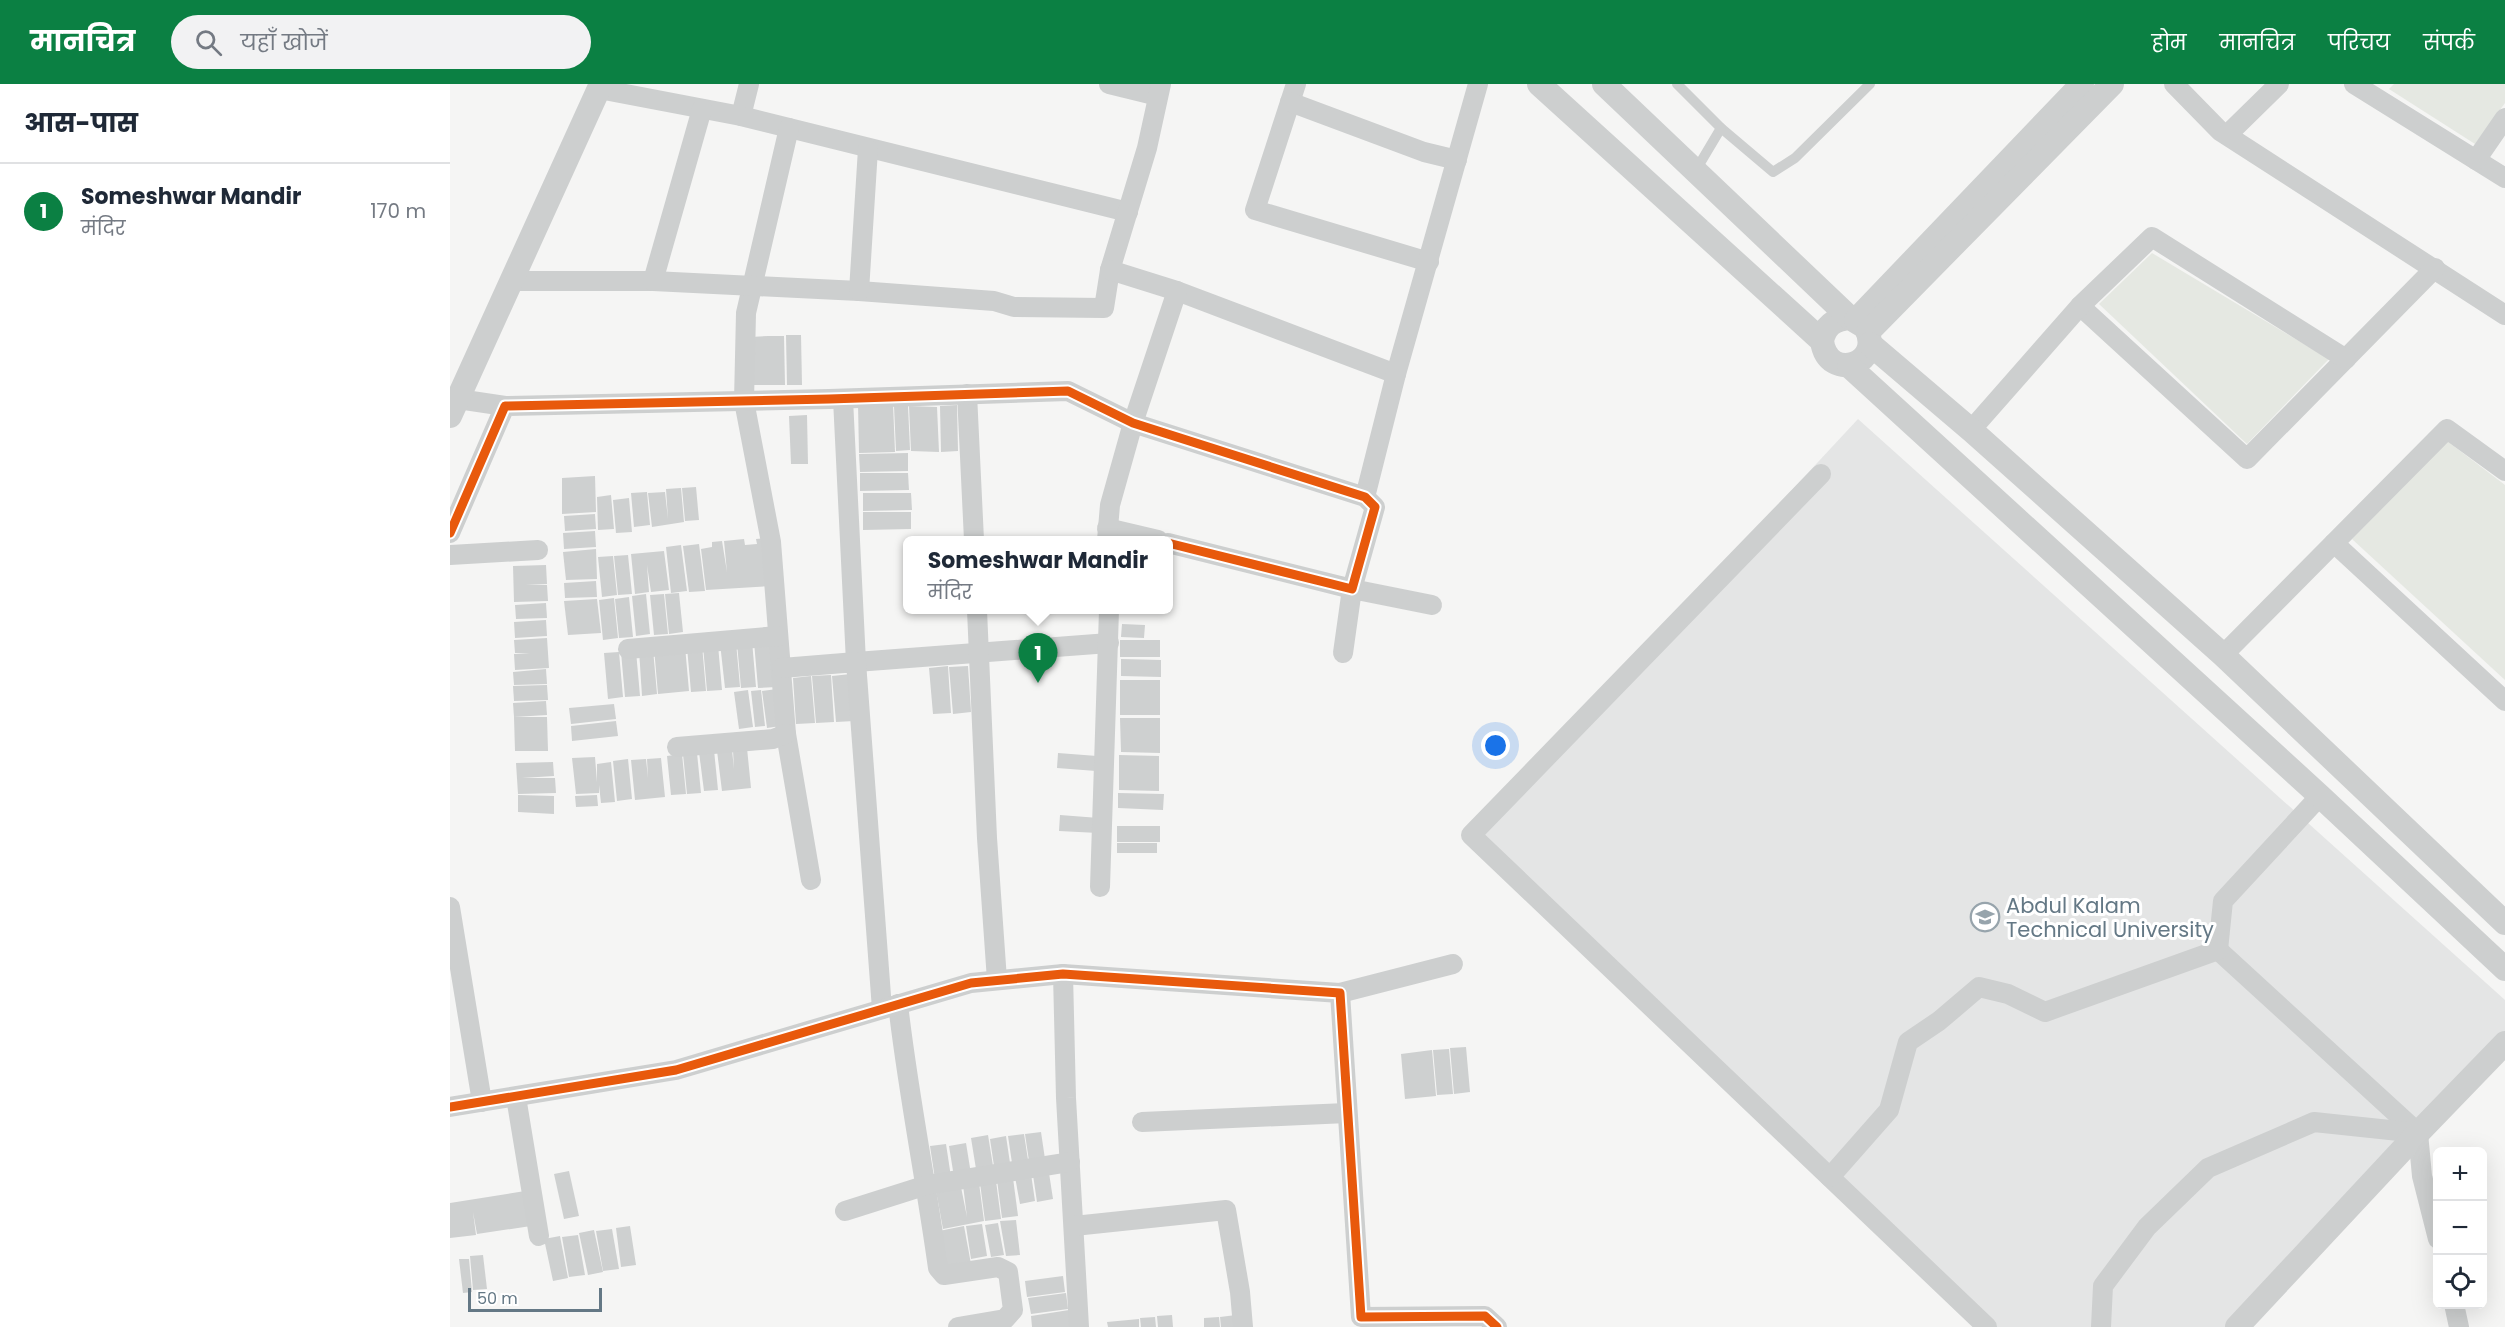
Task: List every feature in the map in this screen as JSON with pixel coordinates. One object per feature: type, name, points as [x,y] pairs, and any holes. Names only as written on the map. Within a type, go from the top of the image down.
[{"type":"street","points":[[741,116],[749,84]]},
{"type":"street","points":[[511,281],[653,281],[753,285],[994,301],[1014,307],[1104,308],[1110,270],[1147,148],[1159,90],[1109,84]]},
{"type":"street","points":[[1365,497],[1396,374],[1478,84]]},
{"type":"street","points":[[1539,84],[1822,341],[1827,357],[1833,362],[1849,366],[2320,796],[2505,969]]},
{"type":"street","points":[[1604,84],[1861,329],[2223,655],[2505,923]]},
{"type":"street","points":[[1849,366],[1863,359],[1861,329],[2082,84]]},
{"type":"street","points":[[1861,329],[2112,84]]},
{"type":"street","points":[[2174,84],[2227,135],[2505,315]]},
{"type":"street","points":[[2227,135],[2278,84]]},
{"type":"street","points":[[2354,84],[2377,89],[2505,178]]},
{"type":"street","points":[[1128,212],[741,116],[600,86],[454,407],[843,399],[1068,391],[1133,423],[1365,497],[1375,507],[1352,589],[1344,653]]},
{"type":"street","points":[[1429,262],[1255,210],[1293,93],[1424,152],[1457,160]]},
{"type":"street","points":[[653,281],[702,109]]},
{"type":"street","points":[[2476,160],[2505,118]]},
{"type":"street","points":[[789,128],[746,313],[744,401],[771,542],[786,735],[811,880]]},
{"type":"street","points":[[859,291],[868,149]]},
{"type":"street","points":[[1971,430],[2080,306],[2152,237],[2346,359]]},
{"type":"street","points":[[2080,306],[2247,459],[2435,268]]},
{"type":"street","points":[[1110,270],[1177,291],[1396,374]]},
{"type":"street","points":[[1124,536],[1107,534],[1110,505],[1133,423],[1177,291]]},
{"type":"street","points":[[1822,341],[1827,326],[1834,321],[1861,329]]},
{"type":"street","points":[[967,394],[974,536]]},
{"type":"street","points":[[843,399],[856,662],[890,1007],[927,1185],[938,1268],[944,1275],[998,1268],[1008,1272],[1013,1310],[1005,1319],[958,1327]]},
{"type":"street","points":[[450,533],[505,406]]},
{"type":"street","points":[[2223,655],[2447,429],[2505,471]]},
{"type":"street","points":[[1821,474],[1471,835],[1987,1327]]},
{"type":"street","points":[[2334,543],[2505,701]]},
{"type":"street","points":[[1173,544],[1352,589],[1432,605]]},
{"type":"street","points":[[450,555],[538,550]]},
{"type":"street","points":[[977,614],[987,838],[997,980]]},
{"type":"street","points":[[1100,887],[1109,614]]},
{"type":"street","points":[[628,649],[778,636]]},
{"type":"street","points":[[782,668],[1109,643]]},
{"type":"street","points":[[677,747],[773,739],[786,735]]},
{"type":"street","points":[[2218,950],[2223,901],[2320,796]]},
{"type":"street","points":[[450,907],[482,1102]]},
{"type":"street","points":[[1830,1177],[1889,1110],[1908,1042],[1939,1022],[1978,987],[2008,994],[2045,1012],[2218,950]]},
{"type":"street","points":[[2218,950],[2418,1133],[2422,1176],[2433,1219]]},
{"type":"street","points":[[450,1107],[676,1070],[970,983],[1063,974],[1340,993],[1453,964]]},
{"type":"street","points":[[1063,974],[1079,1327]]},
{"type":"street","points":[[1340,993],[1361,1317],[1485,1316],[1497,1327]]},
{"type":"street","points":[[2237,1327],[2505,1043]]},
{"type":"street","points":[[516,1097],[539,1236]]},
{"type":"street","points":[[1142,1122],[1347,1113]]},
{"type":"street","points":[[2101,1327],[2103,1286],[2147,1227],[2208,1168],[2314,1122],[2418,1133]]},
{"type":"street","points":[[845,1211],[927,1185],[1070,1162]]},
{"type":"street","points":[[1074,1226],[1226,1210],[1240,1292],[1243,1327]]},
{"type":"street","points":[[2455,1309],[2459,1327]]},
{"type":"lane","points":[[1677,84],[1721,128],[1773,172],[1795,158],[1870,84]]},
{"type":"lane","points":[[1696,170],[1721,128]]},
{"type":"shaded area","points":[[2394,84],[2505,84],[2505,103],[2475,144],[2389,89]]},
{"type":"shaded area","points":[[2152,253],[2329,359],[2247,444],[2099,304]]},
{"type":"shaded area","name":"Abdul Kalam Technical University","points":[[1858,419],[2505,1000],[2505,1044],[2239,1327],[1987,1327],[1471,835]]},
{"type":"shaded area","points":[[2447,441],[2505,485],[2505,680],[2352,539]]},
{"type":"building","points":[[786,335],[801,335],[802,385],[787,385]]},
{"type":"building","points":[[784,336],[785,385],[752,385],[750,337]]},
{"type":"building","points":[[858,404],[893,404],[895,452],[859,453]]},
{"type":"building","points":[[957,405],[958,451],[941,452],[940,406]]},
{"type":"building","points":[[894,406],[908,406],[910,450],[896,451]]},
{"type":"building","points":[[909,406],[937,407],[939,452],[911,451]]},
{"type":"building","points":[[807,415],[808,464],[791,464],[789,416]]},
{"type":"building","points":[[908,453],[908,471],[860,472],[859,454]]},
{"type":"building","points":[[860,473],[908,473],[909,490],[860,491]]},
{"type":"building","points":[[595,476],[596,512],[562,514],[562,478]]},
{"type":"building","points":[[696,487],[699,520],[685,521],[682,488]]},
{"type":"building","points":[[681,488],[684,522],[652,527],[648,493],[665,492],[668,519],[666,489]]},
{"type":"building","points":[[647,492],[650,525],[634,527],[631,493]]},
{"type":"building","points":[[863,493],[911,493],[912,510],[863,511]]},
{"type":"building","points":[[611,495],[614,529],[598,530],[597,497]]},
{"type":"building","points":[[629,498],[632,532],[616,533],[613,500]]},
{"type":"building","points":[[863,512],[911,512],[911,529],[863,530]]},
{"type":"building","points":[[595,514],[596,529],[565,531],[564,516]]},
{"type":"building","points":[[595,531],[596,547],[564,549],[563,533]]},
{"type":"building","points":[[767,538],[772,586],[706,590],[701,549],[712,547],[712,542],[722,541],[727,572],[724,541],[744,539],[745,545],[757,544],[756,539]]},
{"type":"building","points":[[699,544],[705,591],[689,592],[683,546]]},
{"type":"building","points":[[681,545],[687,591],[671,593],[666,547]]},
{"type":"building","points":[[596,549],[597,579],[566,580],[563,552]]},
{"type":"building","points":[[664,551],[669,590],[651,592],[647,565],[649,592],[635,594],[631,554]]},
{"type":"building","points":[[628,555],[632,594],[618,595],[614,556]]},
{"type":"building","points":[[613,556],[617,595],[602,597],[598,557]]},
{"type":"building","points":[[546,565],[547,584],[526,585],[547,585],[548,601],[514,602],[513,566]]},
{"type":"building","points":[[596,581],[597,597],[565,598],[564,583]]},
{"type":"building","points":[[679,593],[683,632],[669,634],[665,594]]},
{"type":"building","points":[[646,594],[650,634],[636,636],[632,596]]},
{"type":"building","points":[[664,594],[668,634],[654,635],[650,595]]},
{"type":"building","points":[[629,597],[633,637],[619,638],[615,599]]},
{"type":"building","points":[[614,598],[618,638],[603,640],[599,600]]},
{"type":"building","points":[[597,599],[601,633],[568,635],[564,601]]},
{"type":"building","points":[[546,603],[547,618],[516,619],[515,605]]},
{"type":"building","points":[[546,620],[547,636],[515,638],[514,622]]},
{"type":"building","points":[[1122,624],[1145,625],[1144,638],[1121,637]]},
{"type":"building","points":[[547,638],[549,668],[515,670],[514,654],[530,654],[515,653],[514,640]]},
{"type":"building","points":[[773,640],[777,687],[758,688],[754,642]]},
{"type":"building","points":[[1120,640],[1160,640],[1160,657],[1120,657]]},
{"type":"building","points":[[752,641],[756,687],[741,688],[737,643]]},
{"type":"building","points":[[736,642],[740,687],[725,688],[720,643]]},
{"type":"building","points":[[702,645],[706,691],[691,692],[687,647]]},
{"type":"building","points":[[718,645],[722,690],[707,691],[703,646]]},
{"type":"building","points":[[685,646],[689,691],[658,694],[654,648]]},
{"type":"building","points":[[653,649],[657,694],[642,696],[639,650]]},
{"type":"building","points":[[636,651],[640,696],[625,697],[621,652]]},
{"type":"building","points":[[619,652],[623,697],[608,699],[604,653]]},
{"type":"building","points":[[1121,659],[1161,660],[1161,677],[1121,676]]},
{"type":"building","points":[[948,666],[951,713],[933,714],[929,668]]},
{"type":"building","points":[[968,666],[971,712],[953,714],[949,667]]},
{"type":"building","points":[[546,669],[547,684],[514,685],[513,672]]},
{"type":"building","points":[[851,674],[854,721],[836,722],[832,676]]},
{"type":"building","points":[[831,675],[834,722],[816,723],[812,676]]},
{"type":"building","points":[[811,676],[815,723],[796,724],[793,678]]},
{"type":"building","points":[[1120,680],[1160,680],[1160,715],[1120,715]]},
{"type":"building","points":[[547,685],[548,700],[514,701],[513,686]]},
{"type":"building","points":[[777,689],[781,726],[767,728],[762,691]]},
{"type":"building","points":[[748,690],[753,727],[739,729],[734,692]]},
{"type":"building","points":[[761,690],[765,726],[755,727],[751,691]]},
{"type":"building","points":[[546,701],[547,715],[514,717],[513,703]]},
{"type":"building","points":[[614,704],[616,719],[571,724],[569,708]]},
{"type":"building","points":[[514,717],[547,717],[548,751],[515,751]]},
{"type":"building","points":[[1120,718],[1160,718],[1160,753],[1121,752]]},
{"type":"building","points":[[616,721],[618,736],[572,741],[571,726]]},
{"type":"building","points":[[747,748],[751,788],[722,791],[717,751],[732,750],[734,769],[733,750]]},
{"type":"building","points":[[714,750],[718,790],[704,791],[699,752]]},
{"type":"building","points":[[697,753],[701,793],[687,794],[683,754]]},
{"type":"building","points":[[1058,753],[1097,756],[1096,771],[1057,768]]},
{"type":"building","points":[[682,754],[686,794],[671,795],[667,756]]},
{"type":"building","points":[[1119,755],[1159,756],[1159,791],[1119,790]]},
{"type":"building","points":[[595,757],[597,782],[597,764],[611,762],[615,802],[601,803],[599,785],[599,793],[576,794],[572,758]]},
{"type":"building","points":[[661,758],[665,797],[635,800],[631,760],[646,759],[648,778],[647,759]]},
{"type":"building","points":[[628,759],[632,799],[617,801],[613,761]]},
{"type":"building","points":[[553,762],[554,776],[522,778],[555,778],[556,793],[518,794],[516,763]]},
{"type":"building","points":[[1118,793],[1164,794],[1163,810],[1118,808]]},
{"type":"building","points":[[518,795],[554,796],[554,814],[518,812]]},
{"type":"building","points":[[597,795],[598,806],[576,807],[575,796]]},
{"type":"building","points":[[1060,815],[1099,818],[1098,833],[1059,831]]},
{"type":"building","points":[[1117,826],[1160,826],[1160,842],[1117,842]]},
{"type":"building","points":[[1117,843],[1157,843],[1157,853],[1117,853]]},
{"type":"building","points":[[1466,1047],[1470,1092],[1454,1094],[1450,1048]]},
{"type":"building","points":[[1449,1049],[1453,1094],[1437,1095],[1433,1050]]},
{"type":"building","points":[[1432,1050],[1436,1096],[1405,1099],[1401,1054]]},
{"type":"building","points":[[1041,1132],[1045,1159],[1029,1161],[1025,1134]]},
{"type":"building","points":[[1024,1134],[1028,1160],[1012,1163],[1008,1136]]},
{"type":"building","points":[[988,1135],[993,1166],[976,1169],[971,1138]]},
{"type":"building","points":[[1006,1136],[1010,1163],[994,1166],[990,1139]]},
{"type":"building","points":[[966,1143],[971,1174],[954,1177],[949,1146]]},
{"type":"building","points":[[946,1144],[951,1177],[935,1179],[930,1146]]},
{"type":"building","points":[[569,1171],[579,1216],[564,1219],[554,1174]]},
{"type":"building","points":[[1049,1173],[1053,1199],[1037,1202],[1033,1175]]},
{"type":"building","points":[[1031,1174],[1035,1201],[1020,1204],[1015,1177]]},
{"type":"building","points":[[1013,1178],[1018,1216],[1002,1218],[997,1180]]},
{"type":"building","points":[[996,1181],[1001,1219],[985,1221],[980,1183]]},
{"type":"building","points":[[979,1183],[984,1221],[943,1229],[936,1191],[961,1187],[967,1217],[963,1185]]},
{"type":"building","points":[[525,1191],[531,1226],[477,1234],[473,1212],[476,1235],[450,1238],[450,1203]]},
{"type":"building","points":[[1016,1220],[1020,1255],[1006,1256],[1000,1221]]},
{"type":"building","points":[[998,1223],[1004,1255],[991,1257],[985,1225]]},
{"type":"building","points":[[982,1224],[987,1256],[971,1259],[966,1226]]},
{"type":"building","points":[[630,1226],[636,1265],[621,1267],[616,1228]]},
{"type":"building","points":[[964,1226],[971,1264],[946,1268],[939,1231]]},
{"type":"building","points":[[612,1229],[619,1269],[603,1271],[596,1231]]},
{"type":"building","points":[[594,1230],[603,1272],[588,1275],[579,1233]]},
{"type":"building","points":[[578,1235],[585,1275],[569,1277],[562,1237]]},
{"type":"building","points":[[560,1236],[568,1278],[553,1281],[544,1239]]},
{"type":"building","points":[[483,1255],[487,1289],[473,1290],[470,1256]]},
{"type":"building","points":[[459,1259],[469,1259],[472,1292],[463,1293]]},
{"type":"building","points":[[1063,1276],[1065,1292],[1027,1297],[1025,1281]]},
{"type":"building","points":[[1066,1293],[1068,1309],[1031,1314],[1028,1298]]},
{"type":"building","points":[[1069,1310],[1071,1327],[1032,1327],[1031,1316]]},
{"type":"building","points":[[1172,1315],[1173,1327],[1158,1327],[1157,1316]]},
{"type":"building","points":[[1236,1315],[1237,1327],[1221,1327],[1220,1317]]},
{"type":"building","points":[[1155,1317],[1156,1327],[1141,1327],[1140,1318]]},
{"type":"building","points":[[1219,1317],[1220,1327],[1204,1327],[1204,1318]]},
{"type":"building","points":[[1139,1319],[1139,1327],[1108,1327],[1107,1322]]},
{"type":"cycle path","points":[[450,533],[505,406],[1068,391],[1133,423],[1365,497],[1375,507],[1352,589],[1173,544]]},
{"type":"cycle path","points":[[450,1107],[676,1070],[971,983],[1063,974],[1340,993],[1361,1317],[1485,1316],[1497,1327]]},
{"type":"place","name":"Someshwar Mandir","points":[[1038,683]]},
{"type":"place","name":"Abdul Kalam Technical University","points":[[1985,917]]}]
